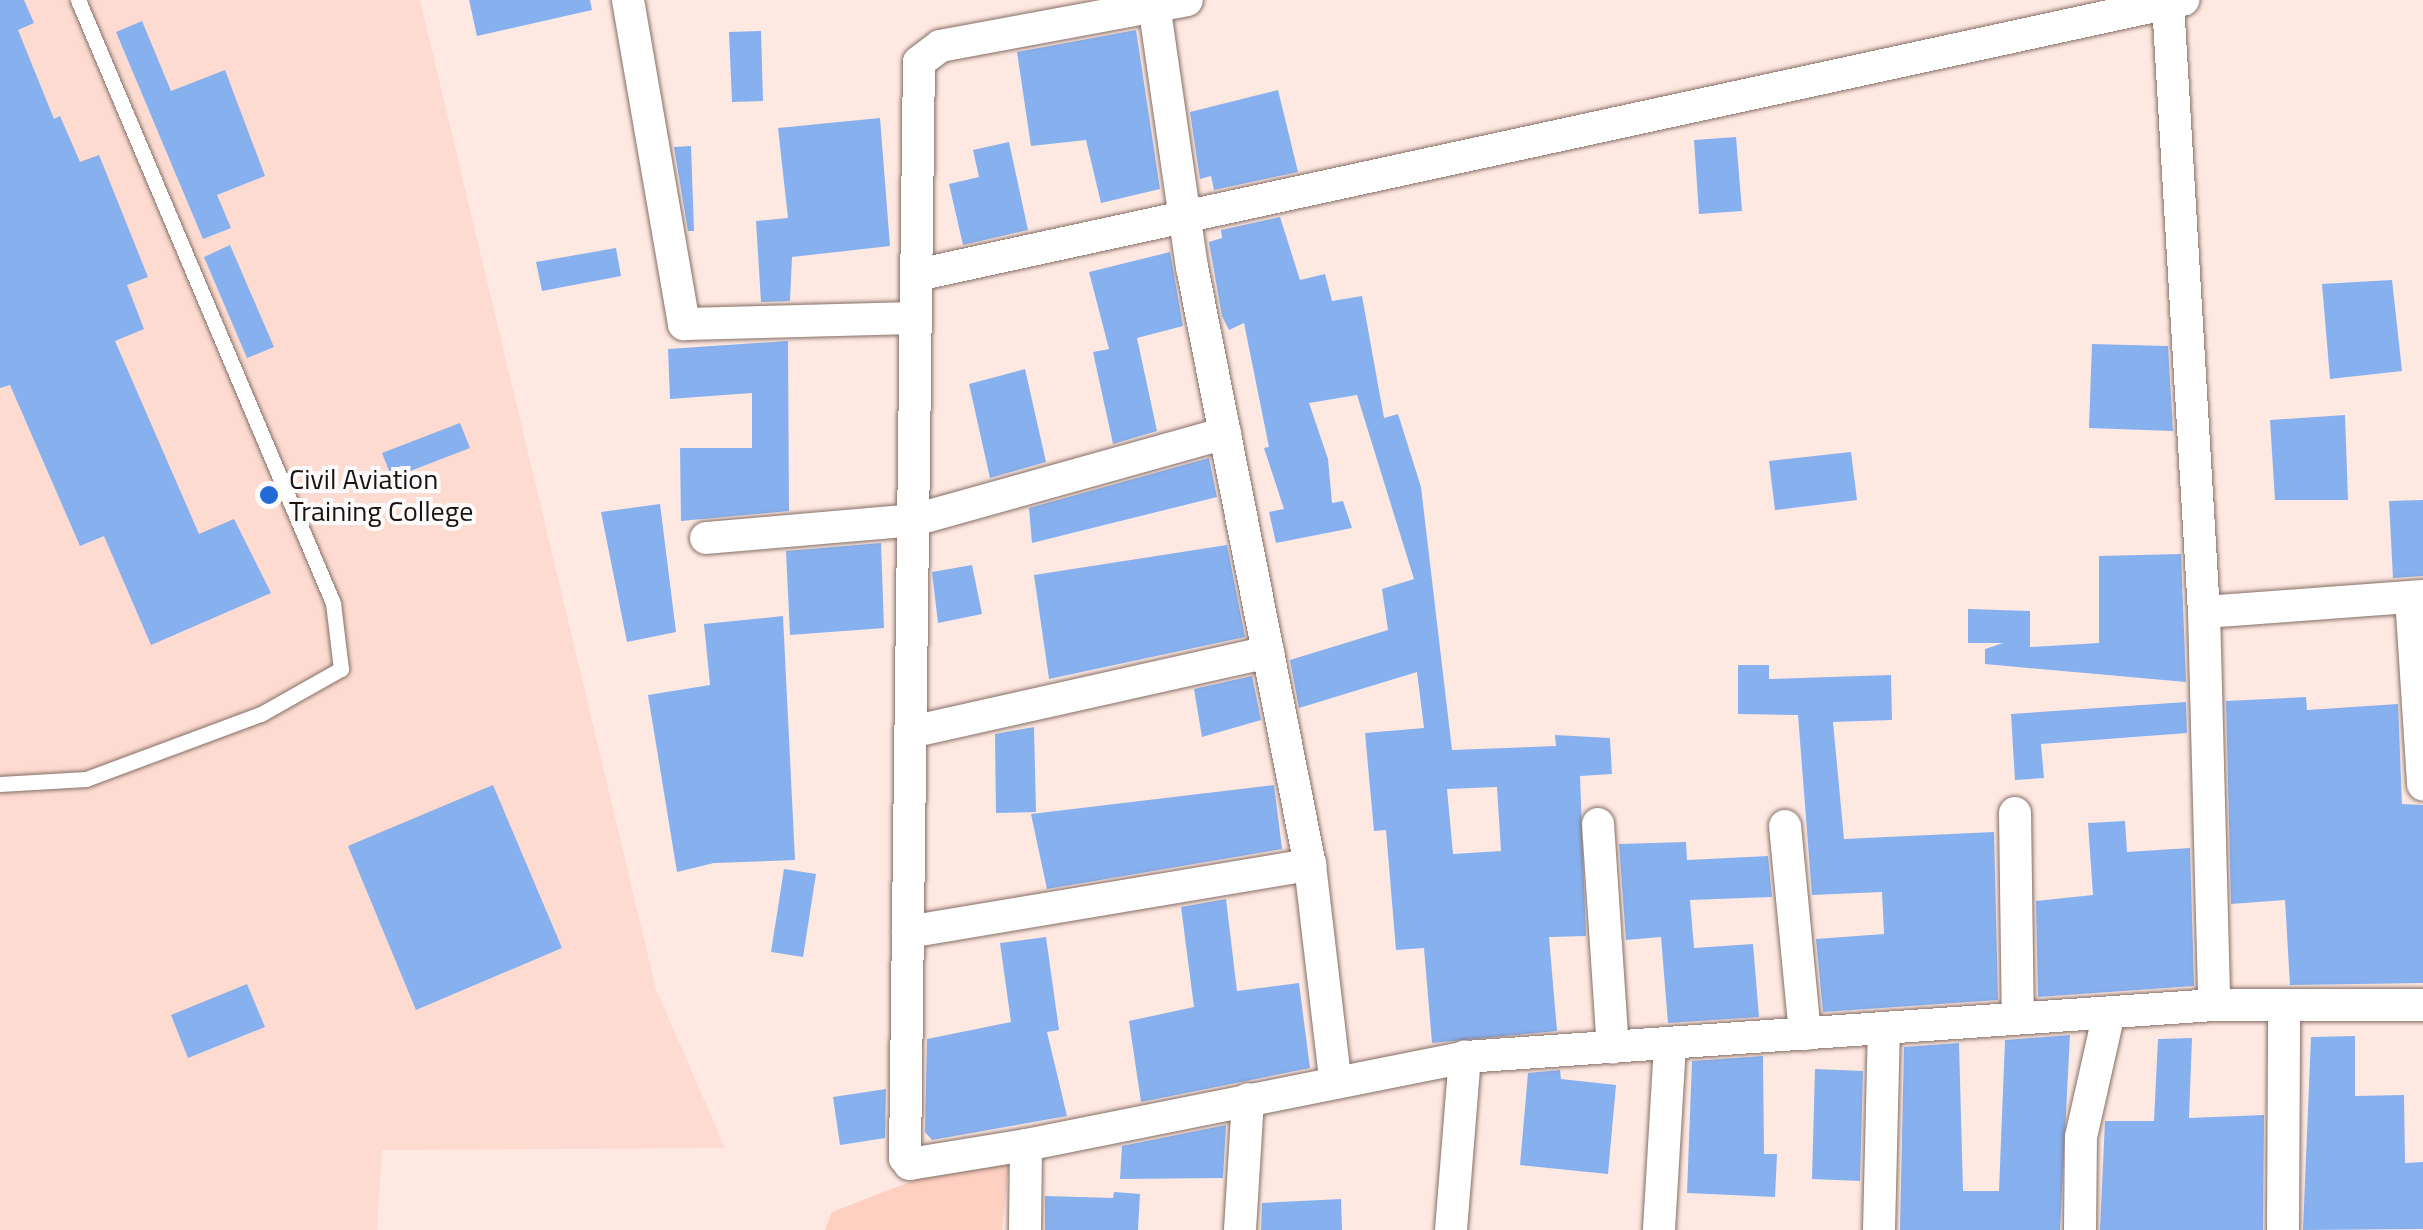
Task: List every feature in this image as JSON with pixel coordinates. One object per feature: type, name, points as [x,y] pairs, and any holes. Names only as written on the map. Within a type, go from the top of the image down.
[{"type":"street","points":[[628,0],[684,324],[916,318]]},
{"type":"street","points":[[1187,0],[940,46],[920,62],[905,1158],[910,1164],[1026,1145],[1335,1078],[1465,1057],[1884,1031],[2018,1017],[2108,1017],[2214,1005],[2423,1005]]},
{"type":"street","points":[[917,275],[2175,2],[2204,612],[2214,1005]]},
{"type":"street","points":[[1154,4],[1185,218],[1310,866],[1335,1078]]},
{"type":"street","points":[[706,538],[914,520],[1225,434]]},
{"type":"street","points":[[2204,612],[2417,596],[2423,785]]},
{"type":"street","points":[[911,732],[1268,652]]},
{"type":"street","points":[[2014,813],[2018,1017]]},
{"type":"street","points":[[1598,824],[1613,1047]]},
{"type":"street","points":[[1785,826],[1805,1034]]},
{"type":"street","points":[[908,932],[1310,866]]},
{"type":"street","points":[[2283,1230],[2284,1008]]},
{"type":"street","points":[[2080,1230],[2081,1137],[2108,1017]]},
{"type":"street","points":[[1879,1230],[1884,1031]]},
{"type":"street","points":[[1658,1230],[1670,1044]]},
{"type":"street","points":[[1451,1230],[1465,1057]]},
{"type":"street","points":[[1240,1230],[1248,1098]]},
{"type":"street","points":[[1025,1230],[1026,1145]]},
{"type":"lane","points":[[0,784],[86,779],[261,714],[341,669],[333,602],[78,0]]},
{"type":"shaded area","name":"Civil Aviation Training College","points":[[0,0],[420,0],[656,989],[725,1148],[382,1150],[377,1230],[0,1230]]},
{"type":"shaded area","points":[[1011,1143],[1002,1230],[825,1230],[832,1212]]},
{"type":"building","points":[[0,0],[24,0],[34,23],[18,30],[54,119],[60,116],[80,162],[99,155],[148,277],[127,285],[144,329],[115,341],[199,534],[234,519],[271,593],[151,645],[104,536],[80,546],[10,385],[0,388]]},
{"type":"building","points":[[469,0],[590,0],[592,10],[477,36]]},
{"type":"building","points":[[142,21],[171,91],[225,70],[265,176],[217,195],[231,228],[203,239],[116,32]]},
{"type":"building","points":[[1136,30],[1160,189],[1101,203],[1086,140],[1031,146],[1017,52]]},
{"type":"building","points":[[761,31],[763,101],[732,102],[729,32]]},
{"type":"building","points":[[1278,90],[1298,172],[1214,190],[1211,176],[1200,179],[1190,112]]},
{"type":"building","points":[[880,118],[890,246],[792,257],[790,301],[761,302],[756,221],[788,218],[778,128]]},
{"type":"building","points":[[1736,137],[1742,211],[1699,214],[1694,140]]},
{"type":"building","points":[[1009,142],[1028,230],[963,245],[949,184],[979,177],[973,150]]},
{"type":"building","points":[[691,146],[694,231],[688,231],[674,147]]},
{"type":"building","points":[[1280,217],[1300,280],[1325,274],[1332,301],[1362,296],[1384,418],[1398,414],[1421,487],[1452,750],[1556,746],[1555,735],[1610,738],[1612,774],[1580,776],[1586,936],[1549,937],[1557,1031],[1432,1043],[1424,948],[1396,950],[1386,830],[1374,831],[1365,733],[1424,728],[1417,672],[1299,708],[1290,660],[1388,630],[1382,589],[1414,579],[1357,395],[1309,403],[1328,459],[1332,503],[1343,501],[1352,528],[1276,543],[1269,512],[1284,509],[1264,448],[1269,447],[1244,323],[1229,330],[1222,316],[1209,242],[1222,238],[1221,230]],"holes":[[[1497,787],[1501,851],[1453,854],[1447,789]]]},
{"type":"building","points":[[230,245],[274,347],[247,358],[204,257]]},
{"type":"building","points":[[616,248],[621,276],[542,291],[536,262]]},
{"type":"building","points":[[1170,252],[1183,326],[1137,338],[1157,431],[1113,444],[1093,352],[1109,349],[1089,272]]},
{"type":"building","points":[[2392,280],[2402,371],[2330,379],[2322,284]]},
{"type":"building","points":[[788,341],[789,511],[681,521],[680,448],[752,448],[752,393],[670,399],[668,349]]},
{"type":"building","points":[[2092,344],[2168,346],[2173,431],[2089,428]]},
{"type":"building","points":[[1025,369],[1046,462],[990,478],[969,384]]},
{"type":"building","points":[[2345,415],[2348,500],[2275,500],[2270,420]]},
{"type":"building","points":[[460,423],[470,448],[392,478],[382,453]]},
{"type":"building","points":[[1851,452],[1857,500],[1775,510],[1769,461]]},
{"type":"building","points":[[1209,458],[1217,497],[1032,543],[1029,508]]},
{"type":"building","points":[[2423,500],[2423,576],[2393,578],[2389,501]]},
{"type":"building","points":[[660,504],[676,632],[627,642],[601,512]]},
{"type":"building","points":[[881,543],[884,628],[790,635],[786,551]]},
{"type":"building","points":[[1227,545],[1245,637],[1049,679],[1034,575]]},
{"type":"building","points":[[2181,554],[2186,682],[1985,664],[1985,649],[2003,643],[1968,643],[1968,609],[2030,611],[2030,647],[2099,643],[2099,556]]},
{"type":"building","points":[[972,565],[982,614],[938,623],[932,572]]},
{"type":"building","points":[[783,616],[795,860],[714,863],[677,872],[648,695],[710,685],[704,624]]},
{"type":"building","points":[[1738,665],[1769,665],[1769,679],[1891,675],[1892,720],[1833,722],[1844,839],[1994,832],[1998,1000],[1823,1012],[1816,939],[1884,934],[1882,892],[1812,895],[1798,715],[1738,714]]},
{"type":"building","points":[[1252,676],[1261,720],[1202,737],[1194,689]]},
{"type":"building","points":[[2306,697],[2307,710],[2398,704],[2402,804],[2423,805],[2423,983],[2290,985],[2285,900],[2231,904],[2226,701]]},
{"type":"building","points":[[2186,702],[2187,733],[2041,744],[2044,778],[2015,780],[2011,714]]},
{"type":"building","points":[[1034,727],[1036,812],[996,813],[995,734]]},
{"type":"building","points":[[493,785],[562,948],[416,1010],[348,846]]},
{"type":"building","points":[[1274,785],[1282,849],[1047,889],[1031,814]]},
{"type":"building","points":[[2125,821],[2127,852],[2190,848],[2194,986],[2038,997],[2036,901],[2093,895],[2088,823]]},
{"type":"building","points":[[1686,842],[1687,860],[1768,856],[1772,897],[1690,900],[1694,948],[1753,944],[1759,1017],[1668,1023],[1661,937],[1626,940],[1619,844]]},
{"type":"building","points":[[784,869],[816,874],[803,957],[771,952]]},
{"type":"building","points":[[1226,899],[1237,991],[1299,983],[1310,1068],[1141,1102],[1129,1021],[1194,1007],[1181,907]]},
{"type":"building","points":[[1046,937],[1059,1030],[1047,1032],[1067,1116],[932,1140],[925,1132],[927,1039],[1011,1022],[1000,943]]},
{"type":"building","points":[[247,984],[265,1027],[188,1058],[171,1015]]},
{"type":"building","points":[[2070,1035],[2060,1230],[1900,1230],[1904,1047],[1959,1043],[1963,1191],[1999,1191],[2005,1040]]},
{"type":"building","points":[[2355,1036],[2355,1096],[2404,1095],[2405,1163],[2423,1162],[2423,1229],[2303,1230],[2311,1037]]},
{"type":"building","points":[[2192,1038],[2189,1118],[2264,1115],[2263,1230],[2100,1230],[2105,1121],[2154,1121],[2158,1039]]},
{"type":"building","points":[[1763,1056],[1764,1154],[1777,1154],[1775,1197],[1687,1193],[1692,1061]]},
{"type":"building","points":[[1815,1069],[1863,1071],[1860,1181],[1812,1179]]},
{"type":"building","points":[[1560,1070],[1561,1079],[1616,1085],[1608,1174],[1520,1165],[1528,1073]]},
{"type":"building","points":[[886,1089],[885,1138],[840,1145],[833,1097]]},
{"type":"building","points":[[1226,1125],[1223,1178],[1120,1179],[1122,1146]]},
{"type":"building","points":[[1114,1192],[1140,1194],[1138,1230],[1045,1230],[1045,1196],[1113,1198]]},
{"type":"building","points":[[1341,1199],[1342,1230],[1261,1230],[1262,1203]]},
{"type":"place","name":"Civil Aviation Training College","points":[[269,495]]}]
